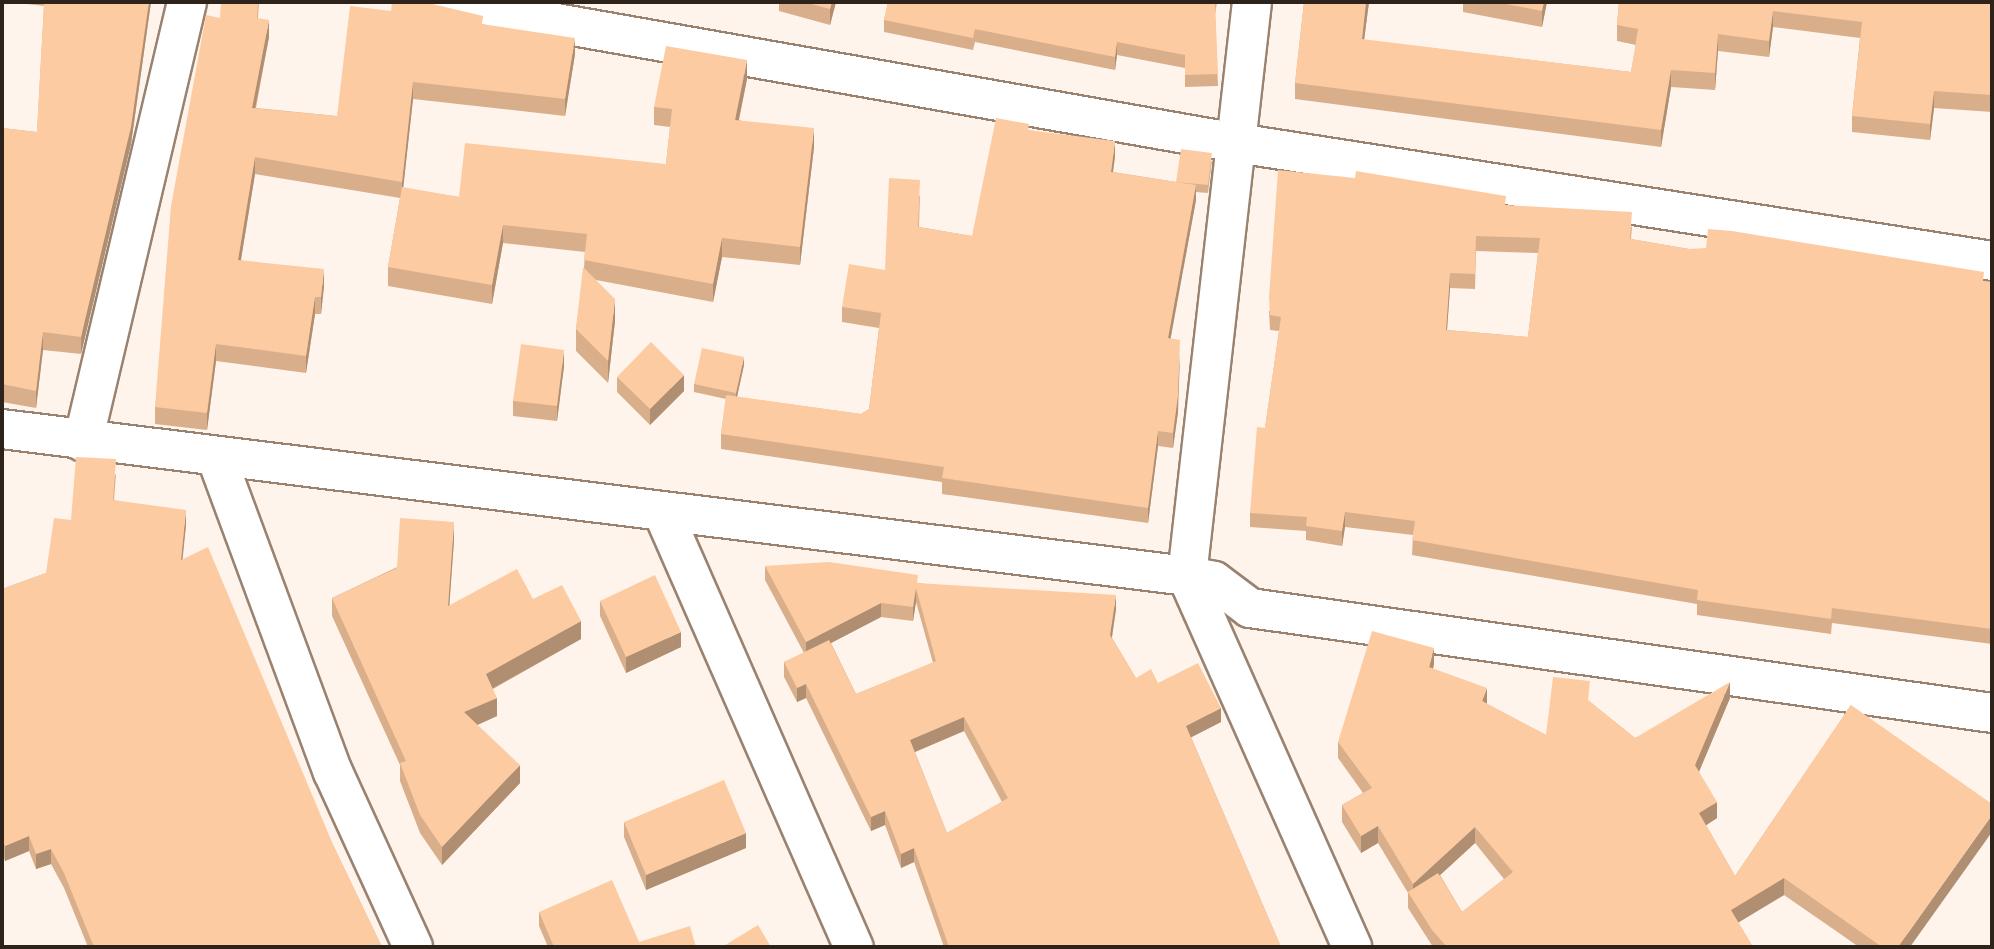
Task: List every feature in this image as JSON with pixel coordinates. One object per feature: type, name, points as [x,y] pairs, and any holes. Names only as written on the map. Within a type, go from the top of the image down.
[{"type":"street","points":[[83,442],[187,2]]},
{"type":"street","points":[[437,2],[1237,143],[1992,261]]},
{"type":"street","points":[[1252,2],[1187,576],[1352,947]]},
{"type":"street","points":[[2,429],[83,442],[664,515],[1187,576],[1214,581],[1250,608],[1992,713]]},
{"type":"street","points":[[217,459],[333,772],[413,947]]},
{"type":"street","points":[[664,515],[854,947]]},
{"type":"building","points":[[44,2],[149,2],[131,127],[81,337],[43,332],[36,391],[2,384],[2,128],[37,132]]},
{"type":"building","points":[[221,2],[258,2],[257,18],[269,20],[252,108],[337,116],[350,6],[391,11],[392,2],[424,2],[483,16],[482,24],[575,38],[565,99],[413,82],[402,182],[255,157],[238,260],[324,269],[321,297],[315,297],[306,356],[216,344],[207,413],[155,407],[171,206],[206,15],[220,18]]},
{"type":"building","points":[[804,2],[832,2],[830,9]]},
{"type":"building","points":[[888,2],[1215,2],[1218,74],[1185,75],[1185,55],[1117,42],[1115,57],[975,29],[973,38],[884,20]]},
{"type":"building","points":[[1304,2],[1366,2],[1362,39],[1631,72],[1638,29],[1617,25],[1619,2],[1992,2],[1992,95],[1934,91],[1930,124],[1852,116],[1862,22],[1773,11],[1769,41],[1718,34],[1715,73],[1671,70],[1661,130],[1295,83]]},
{"type":"building","points":[[1496,2],[1544,2],[1542,11]]},
{"type":"building","points":[[666,46],[747,60],[735,120],[814,128],[800,247],[722,238],[713,284],[584,260],[587,234],[503,225],[492,285],[388,267],[402,187],[459,197],[465,143],[666,164],[672,109],[654,107]]},
{"type":"building","points":[[996,118],[1029,124],[1028,130],[1115,141],[1111,172],[1196,185],[1168,338],[1180,340],[1173,433],[1158,431],[1148,508],[942,478],[944,467],[721,434],[726,395],[861,414],[869,409],[881,313],[842,307],[849,264],[885,270],[889,178],[920,180],[918,227],[972,236]]},
{"type":"building","points":[[1181,149],[1212,153],[1208,185],[1176,182]]},
{"type":"building","points":[[1278,170],[1355,178],[1356,171],[1506,196],[1505,205],[1632,212],[1630,239],[1689,249],[1706,248],[1708,229],[1984,272],[1983,281],[1992,282],[1992,629],[1832,608],[1831,619],[1697,600],[1698,590],[1412,540],[1415,521],[1345,512],[1342,531],[1306,526],[1307,517],[1250,513],[1257,427],[1265,428],[1281,317],[1270,315]],"holes":[[[1476,236],[1540,238],[1528,337],[1446,330],[1450,273],[1475,274]]]},
{"type":"building","points":[[583,267],[615,299],[608,361],[576,329]]},
{"type":"building","points":[[651,342],[684,375],[650,409],[617,377]]},
{"type":"building","points":[[521,344],[564,350],[557,406],[513,401]]},
{"type":"building","points":[[702,348],[744,357],[736,393],[694,384]]},
{"type":"building","points":[[76,457],[116,459],[113,500],[186,510],[181,560],[208,547],[334,847],[382,947],[94,947],[51,849],[36,854],[29,836],[5,846],[2,839],[2,589],[46,573],[54,518],[71,520]]},
{"type":"building","points":[[400,518],[454,522],[448,606],[517,569],[533,599],[562,585],[581,621],[486,674],[497,698],[464,712],[520,765],[442,847],[420,815],[400,763],[406,761],[332,598],[397,568]]},
{"type":"building","points":[[829,562],[918,575],[917,583],[1116,595],[1110,635],[1136,678],[1151,669],[1158,683],[1198,663],[1221,708],[1186,726],[1281,947],[949,947],[914,848],[901,854],[885,811],[871,817],[806,684],[797,688],[784,662],[829,640],[856,694],[936,661],[916,588],[913,607],[881,603],[806,642],[765,566]],"holes":[[[964,717],[1008,798],[947,833],[910,740]]]},
{"type":"building","points":[[655,575],[681,632],[626,657],[600,601]]},
{"type":"building","points":[[1372,631],[1434,648],[1429,667],[1487,688],[1482,701],[1546,735],[1553,677],[1590,681],[1588,700],[1635,738],[1730,682],[1695,765],[1717,802],[1699,813],[1735,876],[1851,705],[1992,804],[1992,815],[1898,947],[1882,947],[1784,878],[1731,910],[1753,947],[1447,947],[1432,930],[1408,892],[1438,873],[1462,912],[1513,872],[1475,827],[1413,884],[1378,826],[1361,836],[1342,805],[1372,788],[1338,742]]},
{"type":"building","points":[[724,780],[746,833],[646,875],[624,822]]},
{"type":"building","points":[[612,880],[639,942],[690,926],[696,947],[554,947],[539,912]]},
{"type":"building","points":[[758,925],[771,947],[722,947]]}]
